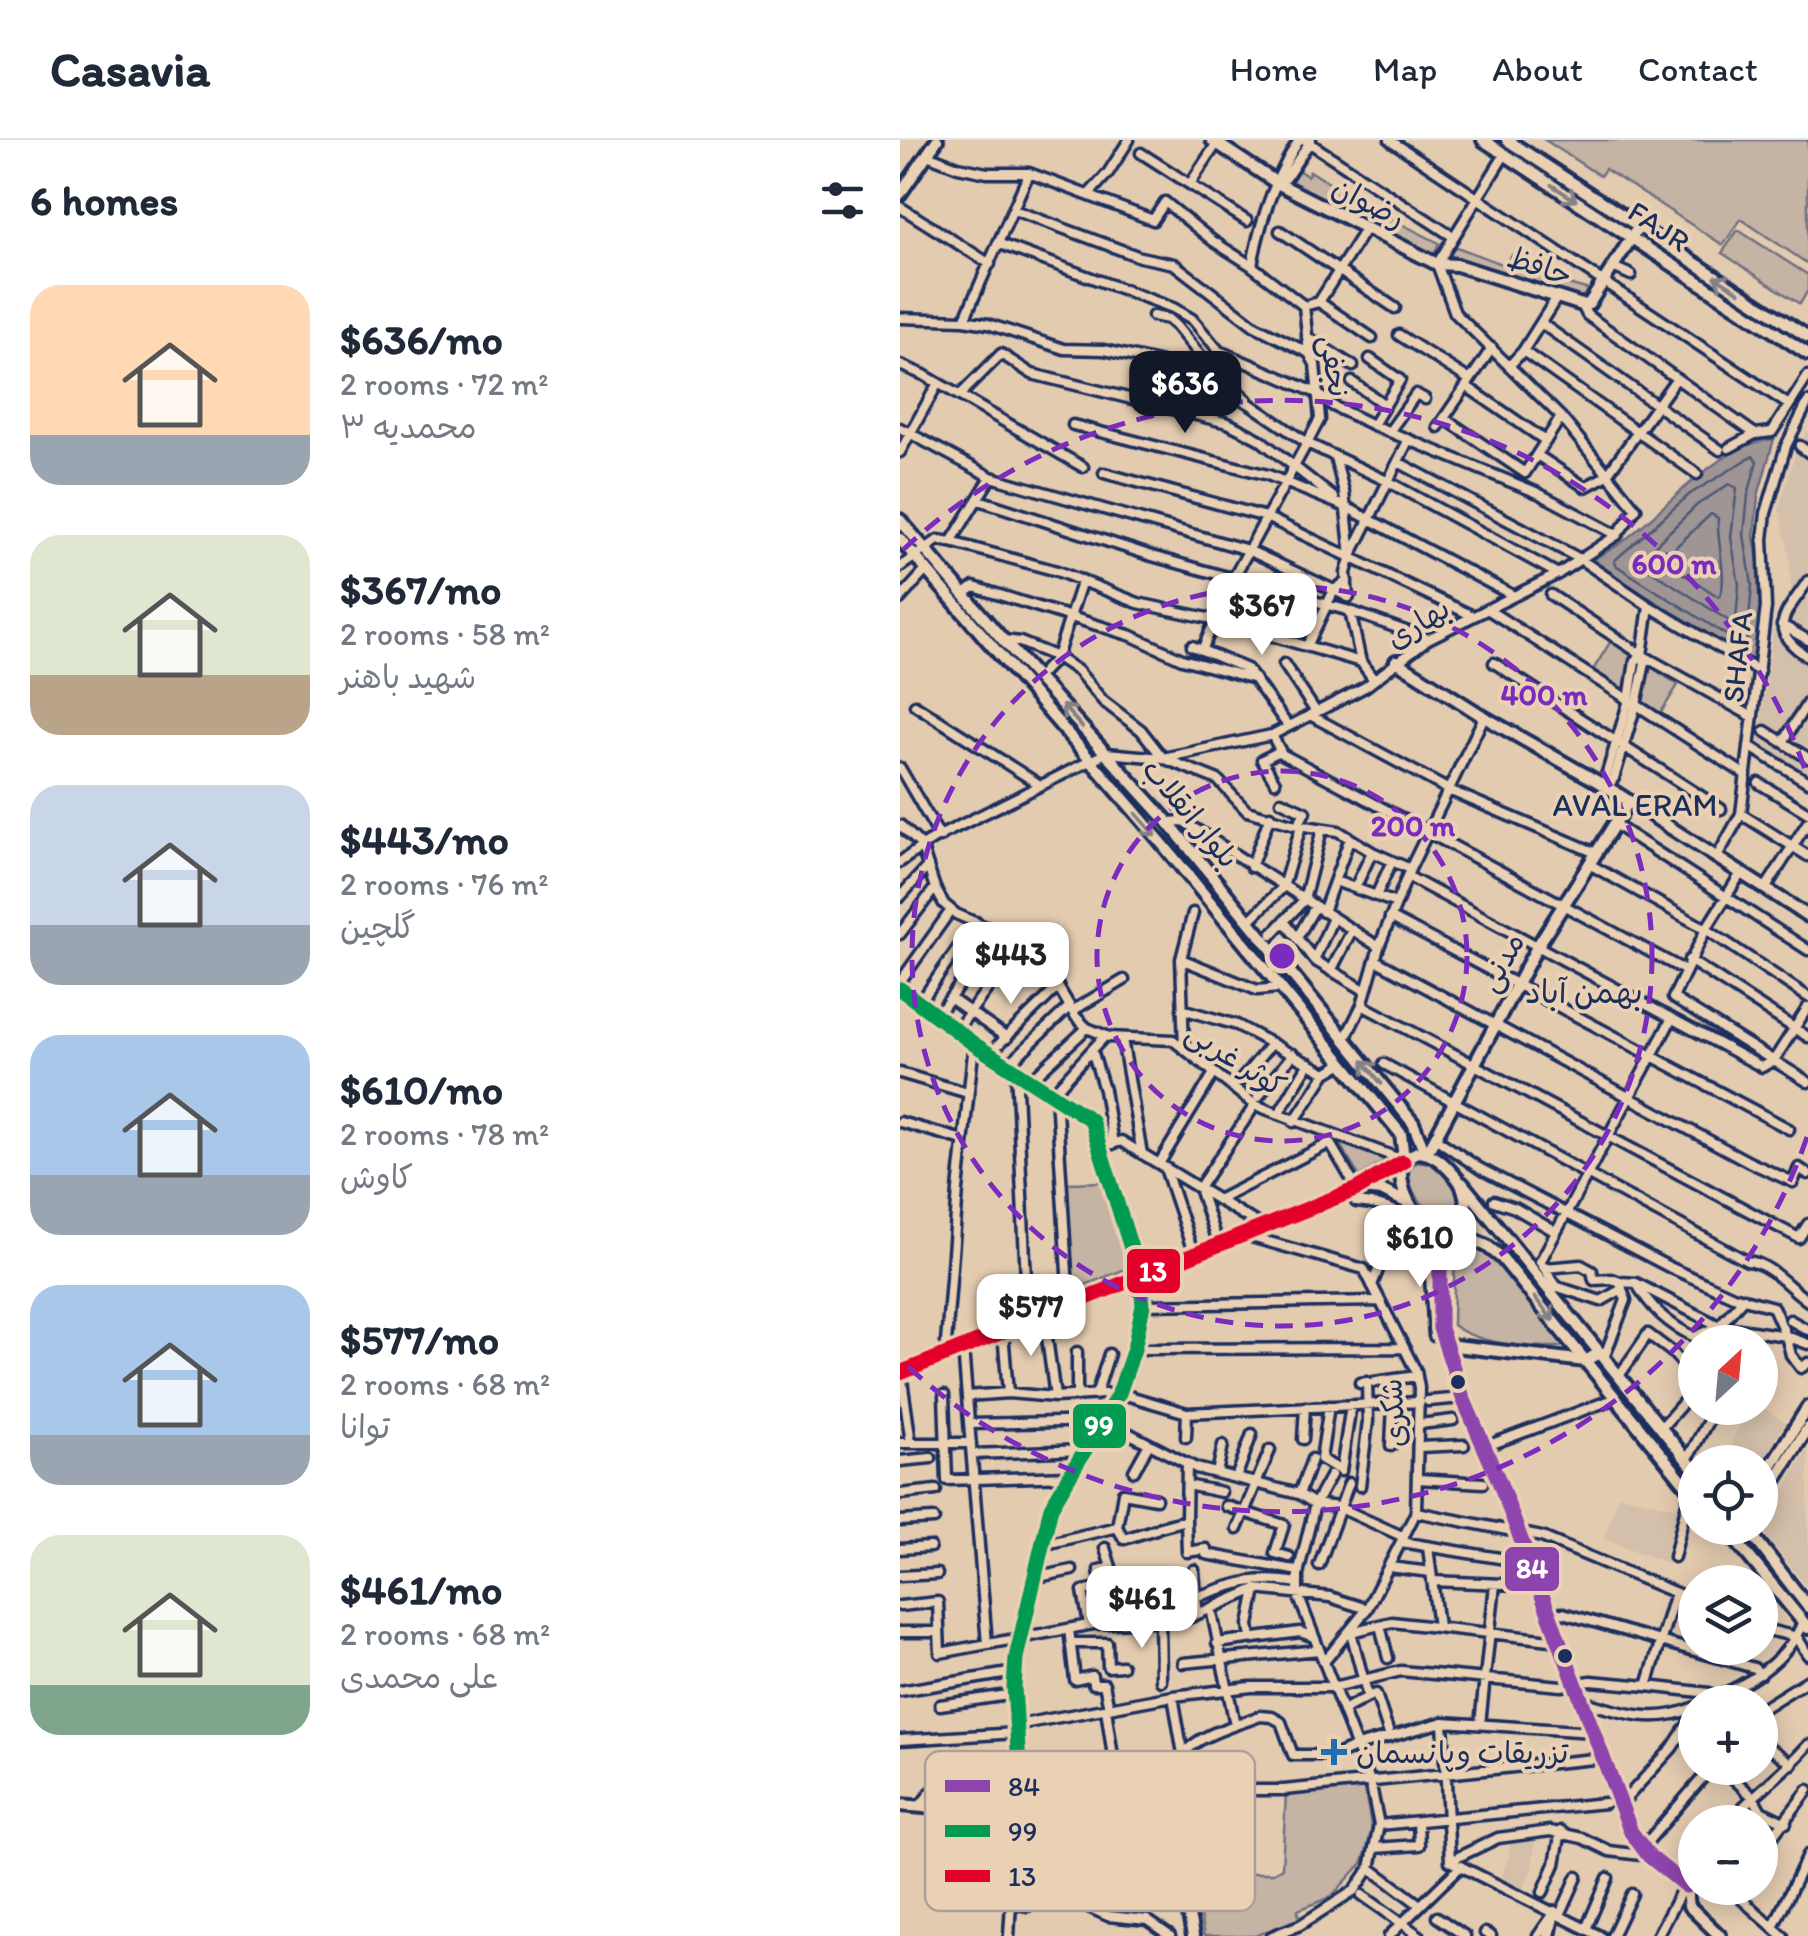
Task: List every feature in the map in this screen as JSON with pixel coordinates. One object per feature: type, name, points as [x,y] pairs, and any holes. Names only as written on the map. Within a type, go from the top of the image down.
[{"type":"main road","points":[[900,194],[904,178],[936,140]]},
{"type":"main road","name":"FAJR","points":[[1483,140],[1808,354]]},
{"type":"main road","name":"FAJR","points":[[1507,140],[1808,337]]},
{"type":"main road","name":"رضوان","points":[[1215,142],[1277,183],[1437,264],[1457,265]]},
{"type":"main road","name":"حافظ","points":[[1457,265],[1582,306],[1590,304],[1638,226]]},
{"type":"main road","name":"بلوار انقلاب","points":[[900,520],[927,570],[1090,759],[1401,1134],[1403,1160]]},
{"type":"main road","name":"بلوار انقلاب","points":[[900,539],[964,595],[1168,822],[1413,1122],[1426,1153]]},
{"type":"main road","points":[[1396,662],[1484,718],[1607,787],[1808,916]]},
{"type":"main road","name":"مدنی","points":[[1426,1153],[1536,947],[1629,801]]},
{"type":"main road","points":[[900,985],[936,1018],[1091,1120],[1140,1276],[1143,1306],[1119,1394],[1051,1507],[1015,1672],[1018,1751]]},
{"type":"main road","points":[[901,1373],[1357,1189],[1417,1152],[1443,1163],[1462,1183],[1678,1448]]},
{"type":"main road","points":[[1403,1160],[1401,1189],[1406,1208]]},
{"type":"main road","points":[[1442,1227],[1454,1224],[1465,1214],[1462,1183]]},
{"type":"main road","points":[[1357,1189],[1383,1191],[1406,1208],[1487,1246],[1502,1258],[1678,1476]]},
{"type":"main road","points":[[1442,1227],[1440,1328],[1463,1398],[1631,1832],[1646,1851],[1678,1876]]},
{"type":"main road","points":[[1446,1345],[1586,1361],[1602,1355]]},
{"type":"main road","points":[[1778,1468],[1808,1408]]},
{"type":"main road","points":[[1778,1463],[1808,1428]]},
{"type":"main road","points":[[1739,1545],[1805,1625]]},
{"type":"main road","points":[[1761,1545],[1808,1607]]},
{"type":"main road","points":[[900,1805],[925,1807]]},
{"type":"main road","points":[[1689,1905],[1720,1936]]},
{"type":"main road","points":[[1188,1911],[1193,1936]]},
{"type":"main road","points":[[1549,1936],[1557,1914]]},
{"type":"street","points":[[927,155],[972,170],[1029,173],[1089,194],[1129,140]]},
{"type":"street","points":[[1390,140],[1789,406]]},
{"type":"street","points":[[1252,266],[1259,229],[1277,183],[1286,178],[1306,141],[1452,236]]},
{"type":"street","points":[[1190,184],[1215,142]]},
{"type":"street","points":[[1141,153],[1247,221]]},
{"type":"street","points":[[1000,244],[1173,308],[1192,319],[1219,351],[1317,393],[1332,406],[1374,425],[1538,493],[1617,536],[1636,509],[1561,417],[1455,313],[1437,264],[1504,154]]},
{"type":"street","points":[[964,320],[1029,173]]},
{"type":"street","name":"نجفی","points":[[1089,194],[1154,220],[1165,202],[1304,306],[1309,354],[1316,364],[1320,419],[1234,577],[1217,620],[1197,648],[1247,669],[1255,679]]},
{"type":"street","points":[[900,208],[990,264]]},
{"type":"street","points":[[1014,210],[1140,257],[1174,264],[1255,326],[1309,354],[1325,348]]},
{"type":"street","points":[[1304,306],[1319,302],[1366,228]]},
{"type":"street","points":[[1280,231],[1395,308]]},
{"type":"street","points":[[1613,267],[1631,275]]},
{"type":"street","points":[[1510,366],[1557,297]]},
{"type":"street","points":[[1319,302],[1372,338]]},
{"type":"street","points":[[1582,306],[1587,315],[1755,434]]},
{"type":"street","points":[[1153,316],[1168,319],[1176,326],[1204,360],[1250,404]]},
{"type":"street","points":[[900,318],[988,324],[1064,348],[1104,350],[1184,368],[1250,404],[1307,442],[1558,574]]},
{"type":"street","points":[[1542,324],[1724,449],[1755,434],[1772,432],[1808,376]]},
{"type":"street","points":[[1399,335],[1546,442]]},
{"type":"street","points":[[1307,337],[1353,366]]},
{"type":"street","points":[[1438,427],[1492,348]]},
{"type":"street","points":[[1523,352],[1697,474]]},
{"type":"street","points":[[960,396],[1001,354],[1032,374],[1228,423],[1259,439],[1346,507]]},
{"type":"street","points":[[1370,359],[1400,380],[1374,425]]},
{"type":"street","points":[[900,366],[938,383],[1083,468]]},
{"type":"street","points":[[1537,455],[1585,487],[1606,476],[1676,379]]},
{"type":"street","points":[[1352,382],[1386,405]]},
{"type":"street","points":[[900,452],[938,383]]},
{"type":"street","points":[[1390,432],[1416,394],[1425,399]]},
{"type":"street","name":"SHAFA","points":[[1716,857],[1740,814],[1746,775],[1766,606],[1766,512],[1786,446],[1808,402]]},
{"type":"street","points":[[1320,419],[1332,406]]},
{"type":"street","points":[[1444,418],[1524,473],[1561,417]]},
{"type":"street","points":[[1073,426],[1286,482],[1346,507],[1514,596]]},
{"type":"street","points":[[900,428],[991,477],[1248,550],[1348,597]]},
{"type":"street","points":[[1350,556],[1408,440]]},
{"type":"street","points":[[1334,455],[1346,507],[1350,610],[1361,662],[1374,680]]},
{"type":"street","points":[[1398,462],[1580,560],[1759,671]]},
{"type":"street","points":[[1104,473],[1266,517],[1472,616]]},
{"type":"street","points":[[951,542],[991,477]]},
{"type":"street","points":[[979,500],[1152,556],[1350,610],[1428,638]]},
{"type":"street","name":"بهاری","points":[[1106,753],[1163,758],[1272,735],[1374,680],[1428,638],[1558,574],[1617,536]]},
{"type":"street","points":[[900,568],[938,540],[951,542],[1082,580],[1138,603],[1217,620],[1361,662]]},
{"type":"street","points":[[900,599],[927,570]]},
{"type":"street","points":[[1036,678],[1057,657],[1082,580]]},
{"type":"street","points":[[1306,646],[1334,590],[1347,581]]},
{"type":"street","points":[[1808,581],[1782,624],[1782,635],[1789,645],[1808,658]]},
{"type":"street","points":[[964,595],[974,587],[1132,636],[1182,659],[1255,679],[1288,726]]},
{"type":"street","points":[[1551,595],[1642,654],[1753,717]]},
{"type":"street","points":[[1607,787],[1614,778],[1619,744],[1645,662],[1642,654],[1649,606]]},
{"type":"street","points":[[1487,609],[1746,775]]},
{"type":"street","points":[[1782,624],[1808,640]]},
{"type":"street","points":[[1003,640],[1020,642],[1057,657],[1078,671],[1103,701],[1141,730],[1163,758],[1218,780],[1247,811],[1300,826],[1338,831],[1536,947],[1762,1067],[1774,1060],[1808,1007]]},
{"type":"street","points":[[1284,664],[1313,713],[1451,790],[1592,859],[1808,997]]},
{"type":"street","points":[[1494,664],[1721,809]]},
{"type":"street","points":[[1783,742],[1808,702]]},
{"type":"street","points":[[915,705],[1040,785]]},
{"type":"street","points":[[1345,1039],[1362,1005],[1408,872],[1484,718]]},
{"type":"street","points":[[1765,731],[1808,758]]},
{"type":"street","points":[[1272,735],[1280,751],[1684,970]]},
{"type":"street","points":[[1749,746],[1808,782]]},
{"type":"street","points":[[1274,782],[1262,760],[1280,751]]},
{"type":"street","points":[[900,862],[922,845],[1106,753]]},
{"type":"street","points":[[900,768],[940,837]]},
{"type":"street","points":[[1759,782],[1808,813]]},
{"type":"street","points":[[1249,921],[1283,887],[1305,812],[1282,801]]},
{"type":"street","points":[[1740,814],[1808,856]]},
{"type":"street","points":[[1250,867],[1270,816]]},
{"type":"street","points":[[1168,822],[1183,821],[1379,947]]},
{"type":"street","points":[[1765,889],[1808,822]]},
{"type":"street","points":[[1614,824],[1808,950]]},
{"type":"street","points":[[900,825],[922,845]]},
{"type":"street","points":[[1272,934],[1304,900],[1322,829]]},
{"type":"street","points":[[1297,938],[1319,910],[1335,880],[1350,838]]},
{"type":"street","name":"کوثر غربی","points":[[922,845],[935,888],[951,910],[1022,942],[1044,961],[1057,988],[1088,1028],[1122,1039],[1172,1040],[1214,1073],[1294,1122],[1403,1160]]},
{"type":"street","points":[[1355,888],[1372,852]]},
{"type":"street","points":[[1376,896],[1392,861]]},
{"type":"street","points":[[900,896],[928,866]]},
{"type":"street","points":[[1741,874],[1706,929],[1673,998],[1808,1082]]},
{"type":"street","points":[[1335,880],[1396,903]]},
{"type":"street","points":[[900,934],[935,888]]},
{"type":"street","points":[[900,985],[951,910]]},
{"type":"street","points":[[1184,1049],[1181,959],[1193,914]]},
{"type":"street","points":[[1314,960],[1333,918]]},
{"type":"street","points":[[1390,918],[1790,1129]]},
{"type":"street","points":[[1284,921],[1314,960],[1366,992]]},
{"type":"street","points":[[919,1004],[976,922]]},
{"type":"street","points":[[1332,971],[1352,930]]},
{"type":"street","points":[[936,1018],[999,931]]},
{"type":"street","points":[[956,1031],[1022,942]]},
{"type":"street","points":[[1181,959],[1258,990],[1281,988]]},
{"type":"street","points":[[1375,960],[1749,1162],[1793,1182],[1798,1168],[1808,1174]]},
{"type":"street","points":[[1689,960],[1808,1037]]},
{"type":"street","points":[[1028,1322],[1012,1066],[1071,1009],[1124,980]]},
{"type":"street","points":[[992,1052],[1057,988]]},
{"type":"street","points":[[950,998],[1006,1038]]},
{"type":"street","points":[[1362,1005],[1800,1238],[1808,1224]]},
{"type":"street","points":[[1182,1008],[1216,1017],[1272,1042],[1326,1073]]},
{"type":"street","points":[[1557,1287],[1540,1262],[1671,1020]]},
{"type":"street","points":[[1032,1079],[1088,1028]]},
{"type":"street","points":[[1070,1305],[1054,1094],[1105,1036]]},
{"type":"street","points":[[1122,1039],[1142,1154]]},
{"type":"street","points":[[1241,1080],[1272,1042]]},
{"type":"street","points":[[945,1356],[974,1044]]},
{"type":"street","points":[[1092,1050],[1113,1144]]},
{"type":"street","points":[[1199,1188],[1293,1054]]},
{"type":"street","points":[[1282,1108],[1309,1064]]},
{"type":"street","points":[[1384,1064],[1585,1175],[1747,1260],[1766,1265],[1808,1301]]},
{"type":"street","points":[[1294,1122],[1326,1073],[1338,1066]]},
{"type":"street","points":[[900,1072],[968,1093]]},
{"type":"street","points":[[1194,1255],[1162,1166],[1214,1073]]},
{"type":"street","points":[[900,1122],[963,1140]]},
{"type":"street","points":[[1323,1131],[1357,1189]]},
{"type":"street","points":[[1434,1138],[1480,1168],[1669,1268],[1733,1296],[1773,1308],[1791,1355],[1801,1368],[1808,1363]]},
{"type":"street","points":[[1100,1148],[1121,1141],[1263,1227]]},
{"type":"street","points":[[1218,1200],[1330,1143]]},
{"type":"street","points":[[1199,1188],[1218,1245]]},
{"type":"street","points":[[1494,1201],[1515,1208],[1556,1232]]},
{"type":"street","points":[[1356,1202],[1406,1208],[1423,1235],[1428,1248],[1434,1336]]},
{"type":"street","points":[[1372,1285],[1406,1208]]},
{"type":"street","name":"شکری","points":[[1244,1235],[1364,1269],[1417,1376],[1424,1401],[1416,1512],[1367,1609],[1324,1662]]},
{"type":"street","points":[[1545,1268],[1581,1266],[1592,1272],[1594,1280],[1612,1279],[1621,1286],[1626,1300],[1602,1355]]},
{"type":"street","points":[[1543,1282],[1602,1301],[1621,1286],[1636,1283],[1717,1325]]},
{"type":"street","points":[[1636,1283],[1648,1304],[1678,1329]]},
{"type":"street","points":[[1720,1325],[1745,1297]]},
{"type":"street","points":[[1143,1306],[1380,1300]]},
{"type":"street","points":[[1044,1315],[1055,1397]]},
{"type":"street","points":[[1790,1320],[1808,1330]]},
{"type":"street","points":[[1002,1332],[1008,1393]]},
{"type":"street","points":[[1619,1376],[1648,1334],[1678,1359]]},
{"type":"street","points":[[1778,1335],[1808,1344]]},
{"type":"street","points":[[964,1348],[988,1644]]},
{"type":"street","points":[[1134,1349],[1404,1348]]},
{"type":"street","points":[[1077,1396],[1078,1352]]},
{"type":"street","points":[[1096,1395],[1109,1354]]},
{"type":"street","points":[[901,1373],[912,1443]]},
{"type":"street","points":[[1374,1382],[1417,1376]]},
{"type":"street","points":[[1360,1383],[1367,1382],[1368,1404],[1360,1486]]},
{"type":"street","points":[[968,1396],[1119,1394],[1187,1413],[1463,1398]]},
{"type":"street","points":[[944,1395],[947,1480],[1070,1476]]},
{"type":"street","points":[[1484,1447],[1616,1398]]},
{"type":"street","points":[[1391,1446],[1394,1403]]},
{"type":"street","points":[[1329,1406],[1321,1459],[1341,1471],[1352,1405]]},
{"type":"street","points":[[1303,1439],[1305,1407]]},
{"type":"street","points":[[1662,1428],[1678,1409]]},
{"type":"street","points":[[1186,1437],[1187,1413]]},
{"type":"street","points":[[1420,1424],[1453,1420]]},
{"type":"street","points":[[970,1424],[1104,1421],[1187,1463],[1299,1494],[1315,1504],[1338,1507],[1403,1540],[1530,1563]]},
{"type":"street","points":[[1236,1478],[1252,1434]]},
{"type":"street","points":[[900,1443],[971,1443]]},
{"type":"street","points":[[1134,1472],[1149,1444]]},
{"type":"street","points":[[1217,1473],[1223,1444]]},
{"type":"street","points":[[1420,1447],[1464,1445]]},
{"type":"street","points":[[972,1454],[1086,1450]]},
{"type":"street","points":[[1238,1529],[1270,1450]]},
{"type":"street","points":[[900,1461],[931,1458]]},
{"type":"street","points":[[1299,1494],[1312,1460]]},
{"type":"street","points":[[1187,1463],[1187,1552],[1206,1550],[1206,1554],[1299,1571]]},
{"type":"street","points":[[1272,1936],[1300,1926],[1355,1890],[1370,1868],[1379,1825],[1370,1781],[1298,1595],[1299,1571],[1315,1504],[1331,1475]]},
{"type":"street","points":[[1418,1479],[1483,1483]]},
{"type":"street","points":[[1319,1565],[1349,1484]]},
{"type":"street","points":[[1186,1485],[1222,1492]]},
{"type":"street","points":[[900,1494],[936,1490]]},
{"type":"street","points":[[1156,1500],[1123,1494],[1117,1527],[1124,1540],[1186,1520]]},
{"type":"street","points":[[1226,1506],[1284,1525],[1275,1553],[1289,1557]]},
{"type":"street","points":[[1416,1512],[1542,1537],[1676,1593],[1647,1686]]},
{"type":"street","points":[[900,1521],[934,1519]]},
{"type":"street","points":[[1042,1545],[1117,1527]]},
{"type":"street","points":[[1674,1558],[1678,1544]]},
{"type":"street","points":[[900,1550],[930,1547]]},
{"type":"street","points":[[1428,1547],[1438,1627]]},
{"type":"street","points":[[1089,1624],[1083,1591],[1102,1587],[1099,1570],[1110,1567],[1106,1548]]},
{"type":"street","points":[[1389,1566],[1432,1576],[1528,1585]]},
{"type":"street","points":[[1034,1578],[1072,1570]]},
{"type":"street","points":[[1194,1570],[1198,1614]]},
{"type":"street","points":[[900,1576],[936,1574]]},
{"type":"street","points":[[1196,1597],[1266,1578],[1298,1584]]},
{"type":"street","points":[[1136,1582],[1136,1622]]},
{"type":"street","points":[[1480,1724],[1495,1584]]},
{"type":"street","points":[[1161,1680],[1169,1585]]},
{"type":"street","points":[[900,1606],[938,1602],[940,1653],[1089,1624],[1198,1614],[1256,1589],[1330,1597],[1367,1609]]},
{"type":"street","points":[[1251,1638],[1249,1626],[1256,1589]]},
{"type":"street","points":[[1211,1608],[1234,1720]]},
{"type":"street","points":[[1549,1614],[1563,1612],[1754,1668],[1761,1674]]},
{"type":"street","points":[[1368,1697],[1351,1632],[1392,1622],[1559,1641]]},
{"type":"street","points":[[1380,1625],[1388,1658]]},
{"type":"street","points":[[1741,1685],[1761,1674],[1805,1625]]},
{"type":"street","points":[[1068,1629],[1076,1680],[1092,1676],[1093,1684],[1104,1684],[1113,1751]]},
{"type":"street","points":[[900,1632],[939,1632]]},
{"type":"street","points":[[1217,1643],[1300,1632],[1314,1637]]},
{"type":"street","points":[[1778,1632],[1797,1637],[1808,1655]]},
{"type":"street","points":[[1071,1643],[1107,1642],[1108,1668],[1122,1666]]},
{"type":"street","points":[[1183,1663],[1319,1650]]},
{"type":"street","points":[[900,1740],[922,1741],[1017,1729],[1107,1708],[1225,1689],[1334,1688],[1402,1671],[1561,1686],[1591,1681],[1678,1690]]},
{"type":"street","points":[[900,1692],[1015,1672]]},
{"type":"street","points":[[1778,1699],[1808,1680]]},
{"type":"street","points":[[954,1683],[956,1702]]},
{"type":"street","points":[[940,1705],[1014,1694]]},
{"type":"street","points":[[1342,1710],[1376,1694],[1390,1737]]},
{"type":"street","points":[[1173,1696],[1182,1751]]},
{"type":"street","points":[[1582,1701],[1628,1716],[1678,1715]]},
{"type":"street","points":[[1185,1751],[1189,1744],[1260,1716],[1281,1722],[1293,1755],[1336,1755],[1443,1722],[1593,1732]]},
{"type":"street","points":[[1443,1722],[1450,1860]]},
{"type":"street","points":[[1621,1804],[1678,1737]]},
{"type":"street","points":[[1745,1805],[1806,1752]]},
{"type":"street","points":[[1778,1754],[1792,1764]]},
{"type":"street","points":[[1255,1790],[1604,1758]]},
{"type":"street","points":[[1450,1860],[1498,1838],[1522,1832],[1561,1831],[1609,1850],[1646,1851],[1698,1785]]},
{"type":"street","points":[[1740,1785],[1761,1810],[1786,1823]]},
{"type":"street","points":[[1778,1833],[1808,1790]]},
{"type":"street","points":[[919,1807],[925,1800]]},
{"type":"street","points":[[1379,1825],[1605,1803]]},
{"type":"street","points":[[1374,1848],[1419,1845],[1418,1822]]},
{"type":"street","points":[[1543,1892],[1555,1864],[1561,1831]]},
{"type":"street","points":[[1773,1927],[1808,1855]]},
{"type":"street","points":[[1450,1860],[1600,1936]]},
{"type":"street","points":[[1390,1936],[1460,1866]]},
{"type":"street","points":[[1370,1868],[1420,1906]]},
{"type":"street","points":[[1538,1936],[1557,1914],[1578,1877]]},
{"type":"street","points":[[1586,1928],[1608,1878]]},
{"type":"street","points":[[1612,1936],[1632,1894]]},
{"type":"street","points":[[1362,1896],[1420,1936]]},
{"type":"street","points":[[1657,1936],[1678,1904]]},
{"type":"street","points":[[1749,1905],[1783,1936]]},
{"type":"street","points":[[1009,1936],[1011,1911]]},
{"type":"street","points":[[1097,1911],[1147,1920],[1170,1936]]},
{"type":"street","points":[[1437,1917],[1465,1936]]},
{"type":"shaded area","points":[[1545,140],[1808,140],[1808,264],[1741,219],[1723,245],[1605,169],[1600,176]]},
{"type":"shaded area","points":[[1298,170],[1307,176],[1310,171],[1368,207],[1439,243],[1434,254],[1362,224],[1291,182]]},
{"type":"shaded area","points":[[1738,230],[1808,275],[1808,290],[1800,304],[1722,253]]},
{"type":"shaded area","points":[[1454,246],[1504,265],[1512,255],[1533,268],[1530,274],[1590,290],[1580,298],[1449,255]]},
{"type":"shaded area","points":[[1808,431],[1808,774],[1758,742],[1774,627],[1792,599],[1789,554],[1779,508],[1798,445]]},
{"type":"shaded area","points":[[1612,639],[1633,653],[1626,692],[1593,670]]},
{"type":"shaded area","points":[[1647,664],[1678,685],[1660,714],[1640,702]]},
{"type":"shaded area","points":[[1337,1140],[1387,1159],[1359,1176]]},
{"type":"shaded area","points":[[1425,1162],[1444,1172],[1456,1188],[1463,1201],[1456,1217],[1445,1220],[1415,1195],[1408,1172],[1415,1163]]},
{"type":"shaded area","points":[[1104,1182],[1133,1266],[1078,1288],[1072,1286],[1068,1183]]},
{"type":"shaded area","points":[[1459,1243],[1475,1247],[1506,1269],[1568,1346],[1492,1341],[1453,1325],[1455,1247]]},
{"type":"shaded area","points":[[1778,1418],[1785,1423],[1772,1445],[1732,1445],[1741,1425],[1778,1425]]},
{"type":"shaded area","points":[[1808,1452],[1808,1588],[1774,1545],[1778,1545],[1778,1500]]},
{"type":"shaded area","points":[[1618,1495],[1678,1508],[1670,1564],[1604,1539]]},
{"type":"shaded area","points":[[1364,1786],[1372,1831],[1363,1862],[1331,1897],[1298,1910],[1299,1919],[1255,1936],[1204,1936],[1199,1911],[1255,1911],[1255,1873],[1273,1873],[1282,1868],[1286,1793]]},
{"type":"shaded area","points":[[1510,1838],[1535,1840],[1532,1868],[1522,1894],[1500,1881]]},
{"type":"water","points":[[1774,439],[1758,496],[1754,536],[1762,584],[1755,663],[1590,561],[1625,540],[1715,464],[1754,443]]},
{"type":"transit line","name":"99","points":[[900,989],[974,1044],[1091,1120],[1140,1277],[1143,1305],[1119,1393],[1051,1507],[1016,1658],[1018,1751]]},
{"type":"transit line","name":"13","points":[[900,1373],[1357,1189],[1403,1162]]},
{"type":"transit line","name":"84","points":[[1440,1227],[1440,1328],[1463,1398],[1499,1481],[1631,1832],[1649,1856],[1678,1880]]},
{"type":"place","name":"تزریقات وپانسمان","points":[[1334,1752]]},
{"type":"district","name":"AVAL ERAM","points":[[1635,805]]},
{"type":"district","name":"بهمن آباد","points":[[1584,992]]}]
